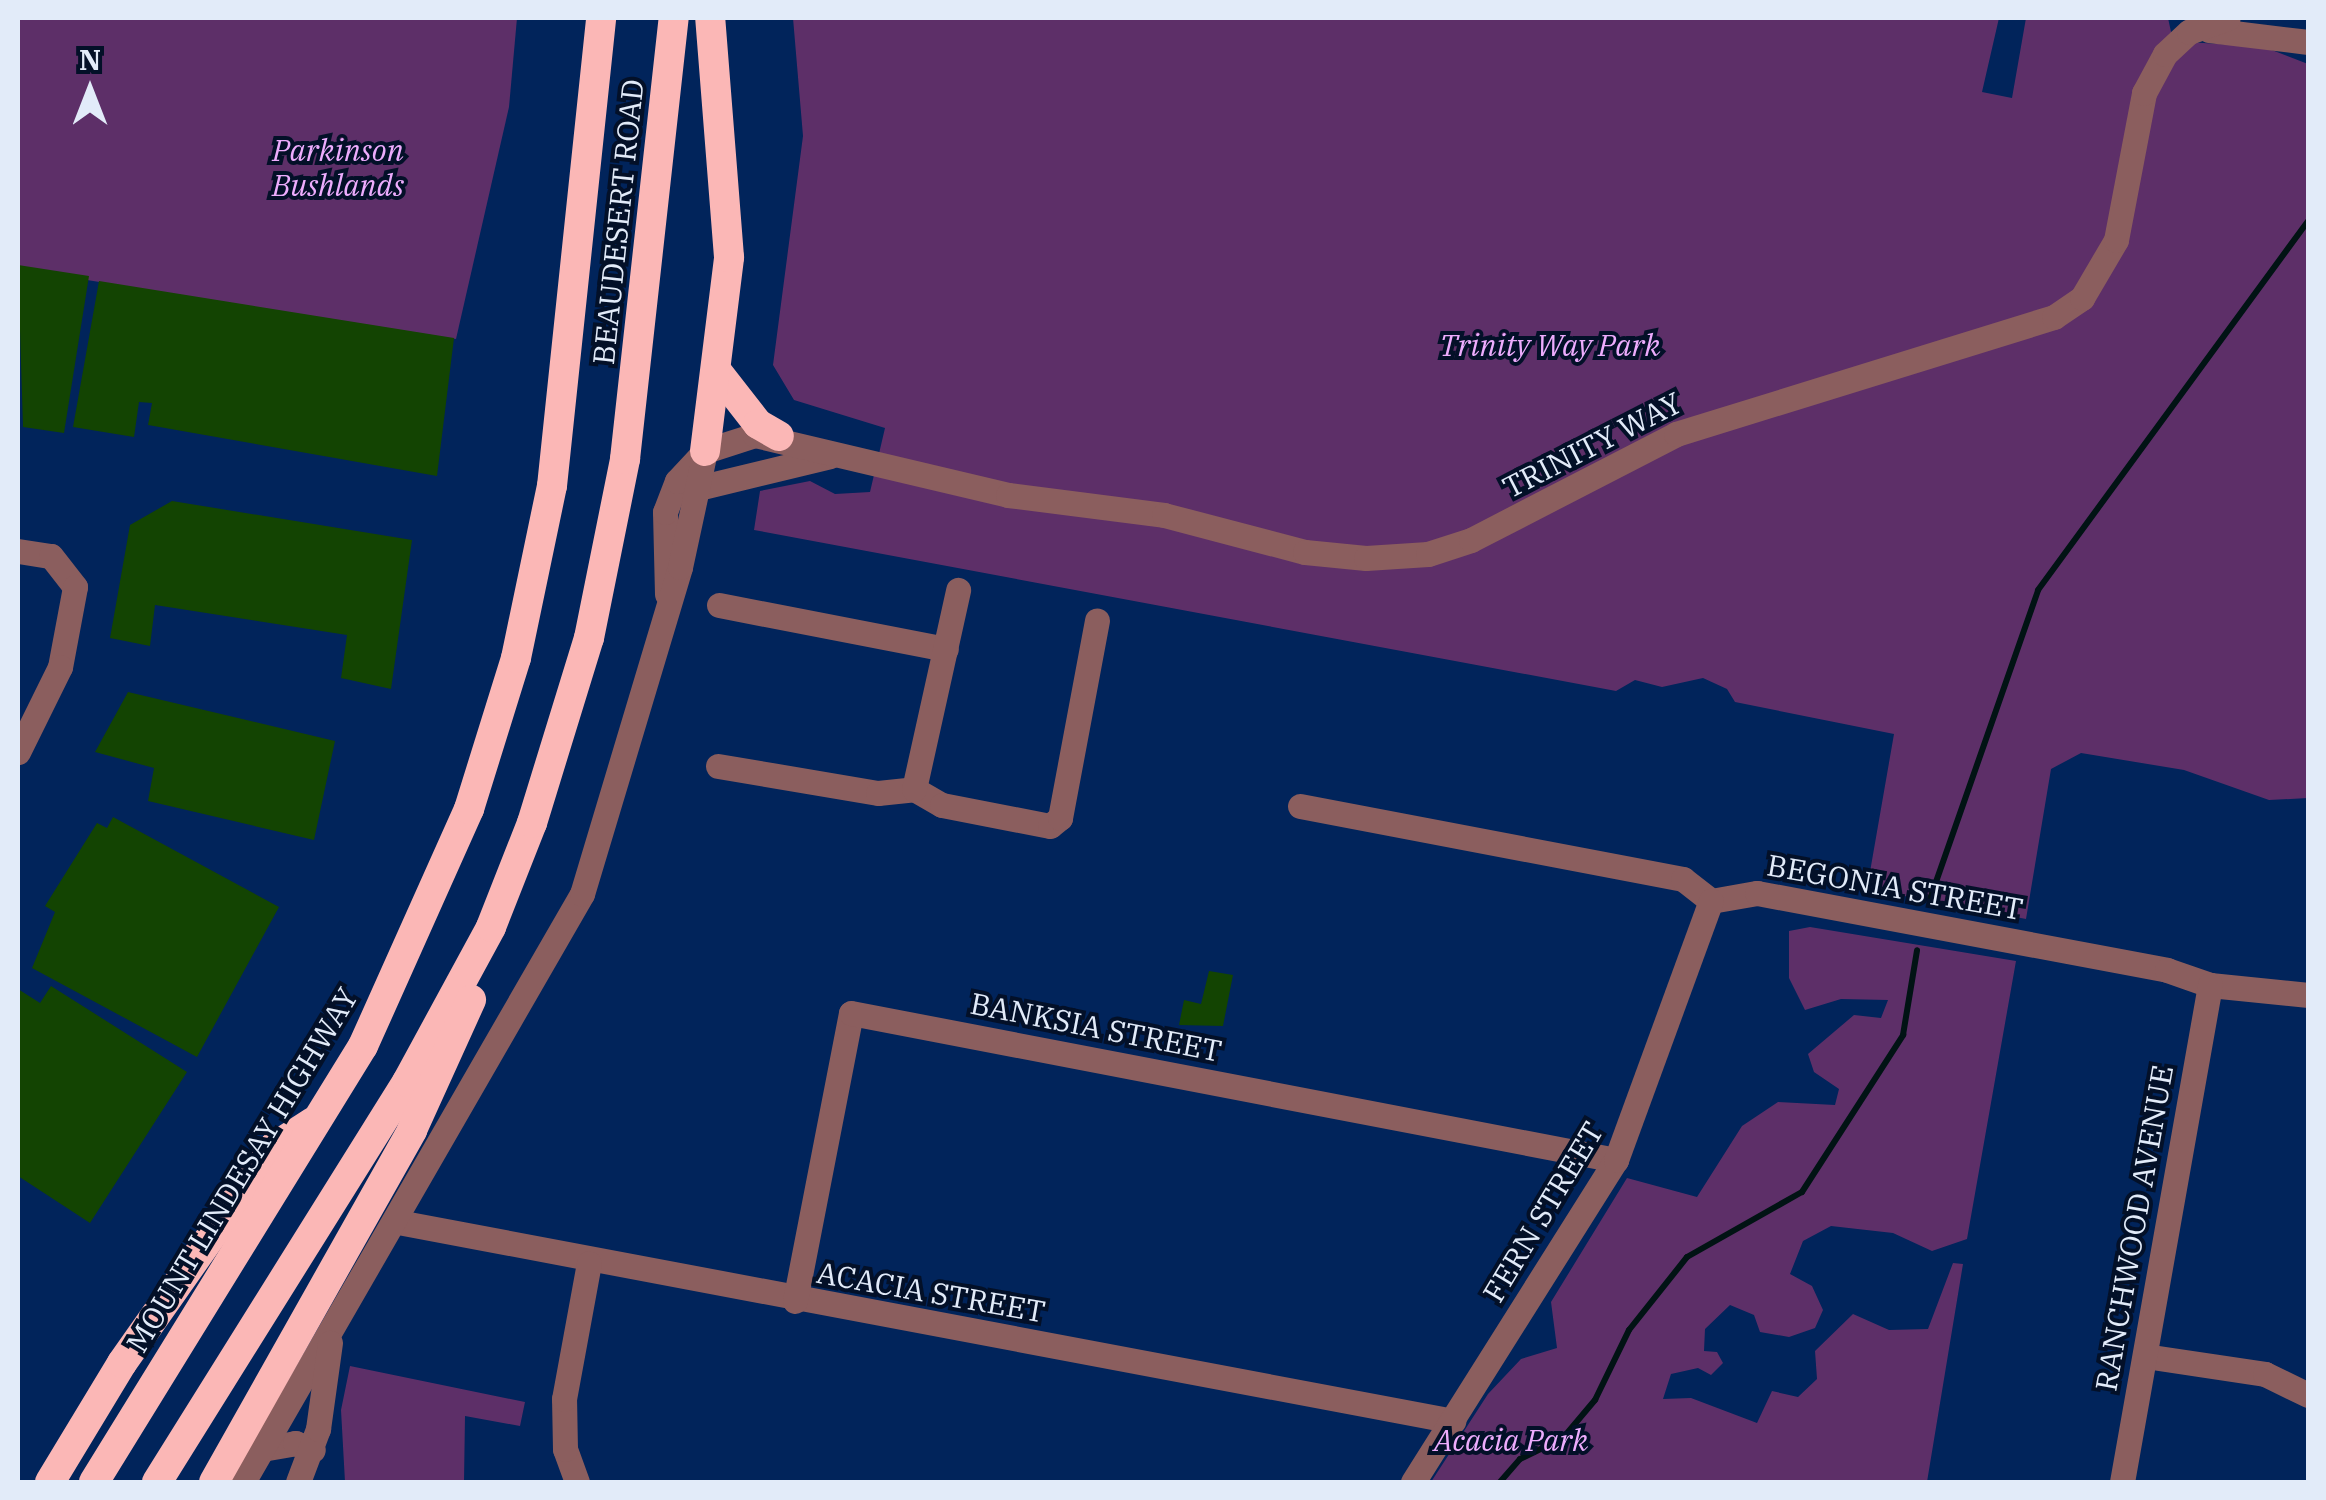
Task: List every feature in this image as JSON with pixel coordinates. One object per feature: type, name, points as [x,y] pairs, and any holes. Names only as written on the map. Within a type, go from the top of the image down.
[{"type":"highway","name":"BEAUDESERT ROAD","points":[[560,425],[601,18]]},
{"type":"highway","name":"BEAUDESERT ROAD","points":[[490,927],[578,675],[629,434],[674,18]]},
{"type":"highway","points":[[705,450],[720,374],[728,228],[710,18]]},
{"type":"highway","points":[[720,374],[758,424],[779,436]]},
{"type":"highway","name":"MOUNT LINDESAY HIGHWAY","points":[[94,1482],[324,1114],[404,965],[469,809],[530,601],[560,425]]},
{"type":"highway","points":[[157,1482],[365,1154],[490,927]]},
{"type":"highway","points":[[214,1482],[412,1130],[484,969],[490,927]]},
{"type":"highway","points":[[50,1482],[122,1364],[274,1147],[324,1114]]},
{"type":"street","name":"TRINITY WAY","points":[[705,450],[738,437],[779,436],[830,456],[1008,495],[1164,515],[1305,552],[1428,554],[1529,516],[1676,434],[2054,317],[2082,298],[2116,240],[2144,93],[2165,54],[2187,24],[2228,18]]},
{"type":"street","points":[[2187,24],[2308,42]]},
{"type":"street","points":[[242,1482],[331,1338],[582,894],[698,488],[705,450]]},
{"type":"street","points":[[667,594],[666,512],[677,481],[705,450]]},
{"type":"street","name":"TRINITY WAY","points":[[698,488],[830,456]]},
{"type":"street","points":[[18,550],[51,556],[75,587],[60,667],[18,752]]},
{"type":"street","points":[[914,789],[958,590]]},
{"type":"street","points":[[719,605],[946,649]]},
{"type":"street","points":[[718,766],[878,792],[914,789],[942,805],[1050,826],[1060,818],[1098,620]]},
{"type":"street","points":[[1300,806],[1683,878],[1710,901]]},
{"type":"street","name":"BEGONIA STREET","points":[[1710,901],[1757,892],[2167,970],[2210,985],[2308,995]]},
{"type":"street","name":"FERN STREET","points":[[1413,1482],[1616,1160],[1710,901]]},
{"type":"street","name":"RANCHWOOD AVENUE","points":[[2122,1482],[2210,985]]},
{"type":"street","name":"BANKSIA STREET","points":[[795,1301],[851,1013],[1616,1160]]},
{"type":"street","name":"ACACIA STREET","points":[[398,1222],[589,1263],[1453,1421]]},
{"type":"street","points":[[577,1482],[565,1450],[564,1399],[589,1263]]},
{"type":"street","points":[[298,1482],[312,1450],[331,1338]]},
{"type":"street","points":[[2145,1356],[2265,1374],[2308,1395]]},
{"type":"street","points":[[262,1449],[294,1443],[312,1450]]},
{"type":"green space","name":"Parkinson Bushlands","points":[[18,18],[517,18],[509,107],[456,339],[18,269]]},
{"type":"green space","name":"Trinity Way Park","points":[[793,18],[1999,18],[1982,92],[2012,98],[2026,18],[2168,18],[2173,41],[2264,47],[2308,64],[2308,798],[2269,800],[2184,770],[2081,753],[2051,769],[2026,919],[1867,889],[1894,734],[1735,702],[1727,689],[1703,678],[1662,687],[1635,680],[1616,691],[754,530],[760,491],[810,481],[835,494],[870,492],[885,428],[794,400],[773,365],[803,136]]},
{"type":"green space","name":"Acacia Park","points":[[1810,927],[2016,961],[1967,1239],[1932,1251],[1893,1233],[1831,1226],[1803,1241],[1790,1274],[1812,1286],[1823,1310],[1815,1328],[1789,1337],[1760,1332],[1754,1315],[1730,1305],[1705,1329],[1704,1351],[1717,1352],[1723,1363],[1711,1375],[1698,1368],[1671,1374],[1663,1399],[1691,1398],[1757,1423],[1772,1391],[1798,1397],[1817,1379],[1815,1351],[1853,1314],[1889,1330],[1928,1329],[1953,1263],[1963,1264],[1927,1482],[1431,1482],[1488,1394],[1521,1359],[1557,1348],[1551,1302],[1627,1178],[1697,1197],[1742,1126],[1778,1102],[1835,1105],[1839,1089],[1814,1072],[1808,1054],[1854,1015],[1881,1018],[1888,1000],[1841,999],[1805,1010],[1789,978],[1789,931]]},
{"type":"green space","points":[[350,1366],[525,1402],[520,1426],[465,1416],[464,1482],[345,1482],[341,1410]]},
{"type":"building","points":[[18,265],[89,276],[64,433],[23,427]]},
{"type":"building","points":[[99,281],[454,338],[437,476],[148,425],[152,403],[139,402],[134,437],[73,427]]},
{"type":"building","points":[[172,501],[412,540],[391,689],[341,678],[347,635],[155,605],[150,646],[110,638],[130,525]]},
{"type":"building","points":[[128,692],[335,741],[314,840],[148,801],[154,768],[95,752]]},
{"type":"building","points":[[113,817],[279,907],[197,1057],[32,968],[55,912],[45,906],[97,823],[107,828]]},
{"type":"building","points":[[1209,971],[1233,975],[1223,1026],[1179,1025],[1184,1000],[1201,1004]]},
{"type":"building","points":[[51,986],[187,1072],[90,1223],[18,1176],[18,989],[40,1003]]},
{"type":"waterway","points":[[1930,899],[2038,590],[2308,221]]},
{"type":"waterway","points":[[1500,1482],[1520,1459],[1563,1438],[1595,1400],[1629,1330],[1687,1257],[1802,1192],[1903,1035],[1917,950]]}]
